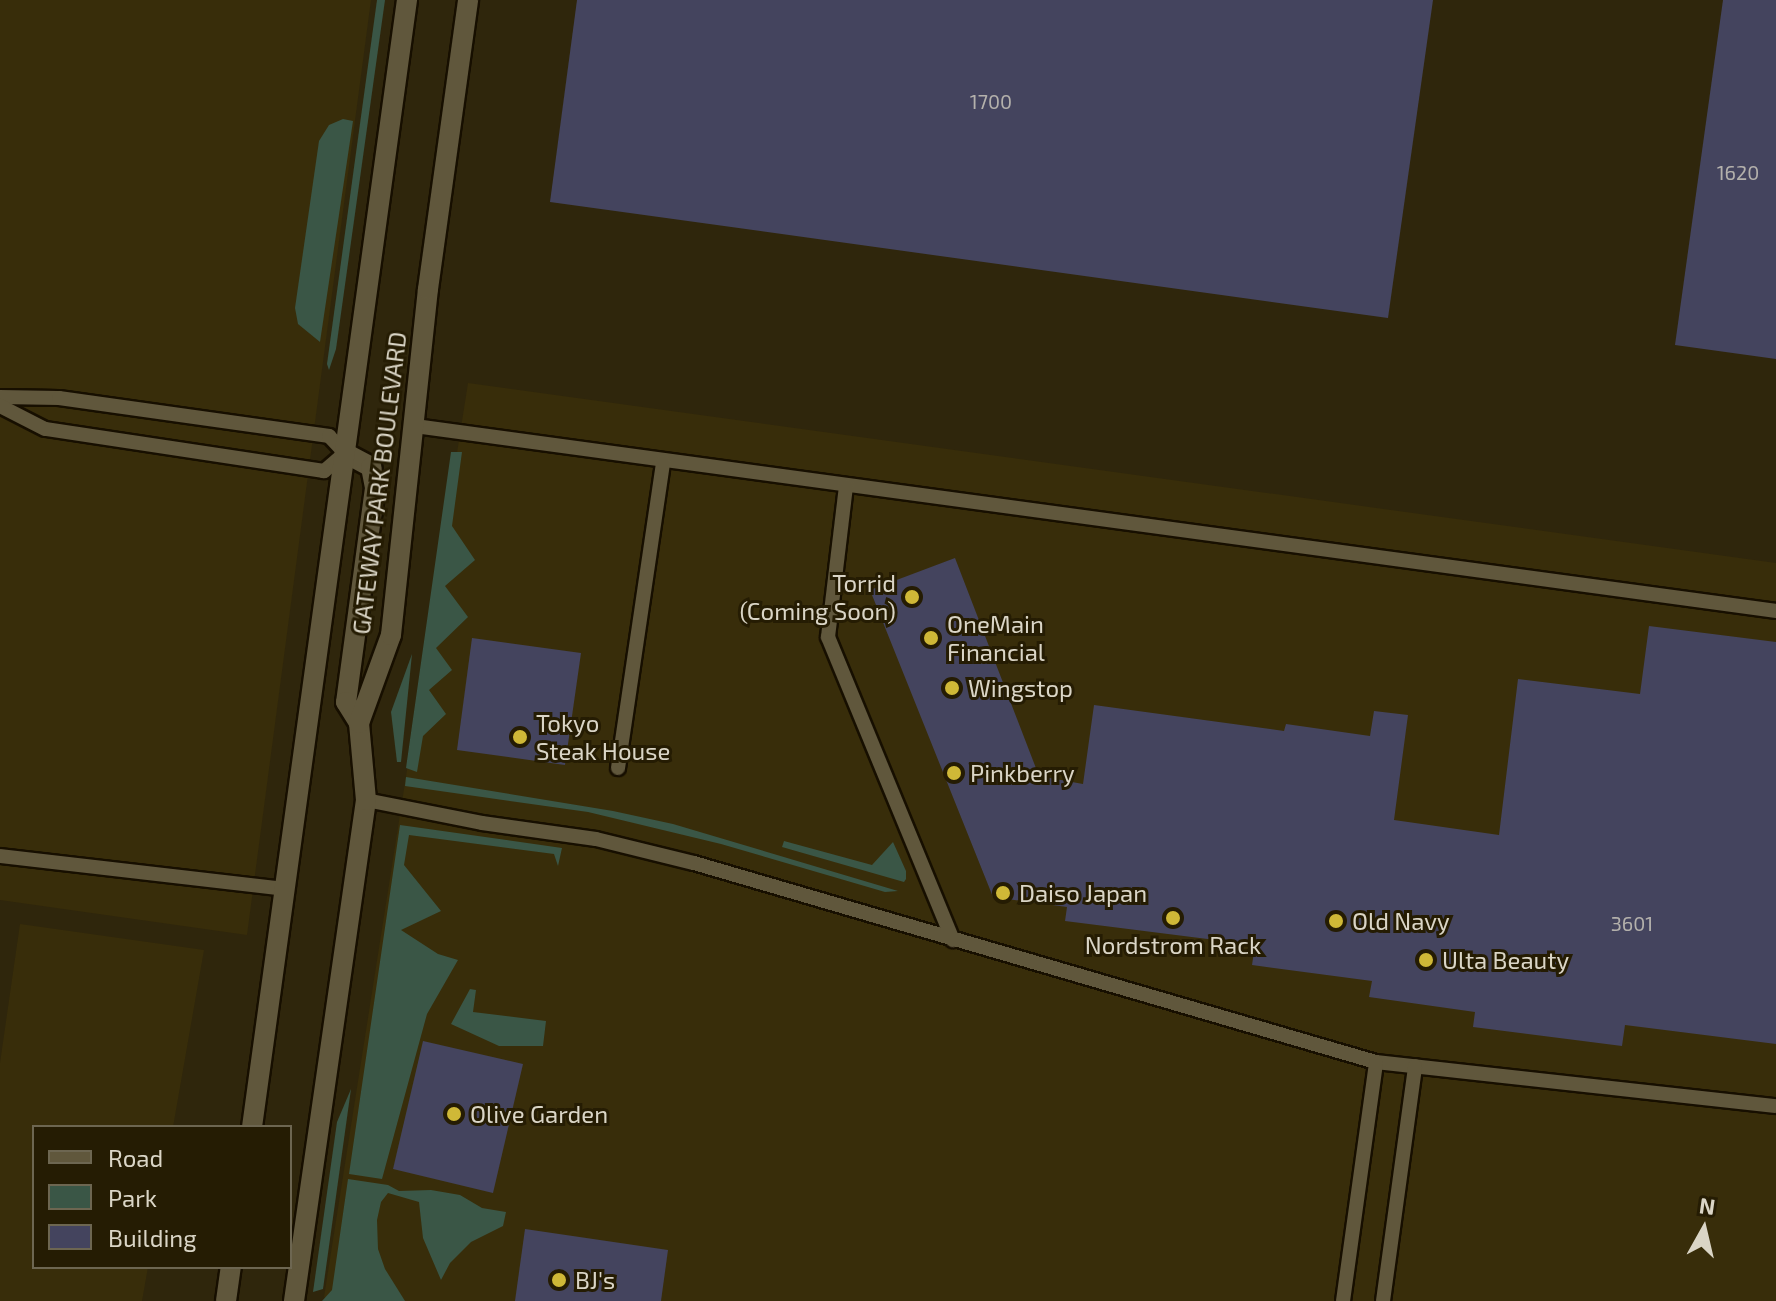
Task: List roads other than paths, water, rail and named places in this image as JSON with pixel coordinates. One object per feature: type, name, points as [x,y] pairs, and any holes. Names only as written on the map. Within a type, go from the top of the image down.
[{"type":"street","name":"GATEWAY PARK BOULEVARD","points":[[252,1125],[407,0]]},
{"type":"street","name":"GATEWAY PARK BOULEVARD","points":[[294,1301],[366,800],[359,723],[391,635],[428,289],[468,0]]},
{"type":"street","points":[[345,453],[371,467],[375,488],[346,702],[359,723]]},
{"type":"street","points":[[226,1301],[231,1269]]},
{"type":"lane","points":[[0,397],[59,398],[329,436],[345,453],[324,471],[45,429],[0,406]]},
{"type":"lane","points":[[415,426],[1776,611]]},
{"type":"lane","points":[[618,768],[663,462]]},
{"type":"lane","points":[[846,486],[828,637],[953,940]]},
{"type":"lane","points":[[366,800],[482,823],[608,842],[694,863],[1376,1062],[1776,1106]]},
{"type":"lane","points":[[0,856],[286,889]]},
{"type":"lane","points":[[1343,1301],[1376,1062]]},
{"type":"lane","points":[[1383,1301],[1415,1066]]},
{"type":"place","name":"Torrid (Coming Soon)","points":[[912,597]]},
{"type":"place","name":"OneMain Financial","points":[[931,638]]},
{"type":"place","name":"Wingstop","points":[[952,688]]},
{"type":"place","name":"Tokyo Steak House","points":[[520,737]]},
{"type":"place","name":"Pinkberry","points":[[954,773]]},
{"type":"place","name":"Daiso Japan","points":[[1003,893]]},
{"type":"place","name":"Nordstrom Rack","points":[[1173,918]]},
{"type":"place","name":"Old Navy","points":[[1336,921]]},
{"type":"place","name":"Ulta Beauty","points":[[1426,960]]},
{"type":"place","name":"Olive Garden","points":[[454,1114]]},
{"type":"place","name":"BJ's","points":[[559,1280]]}]
